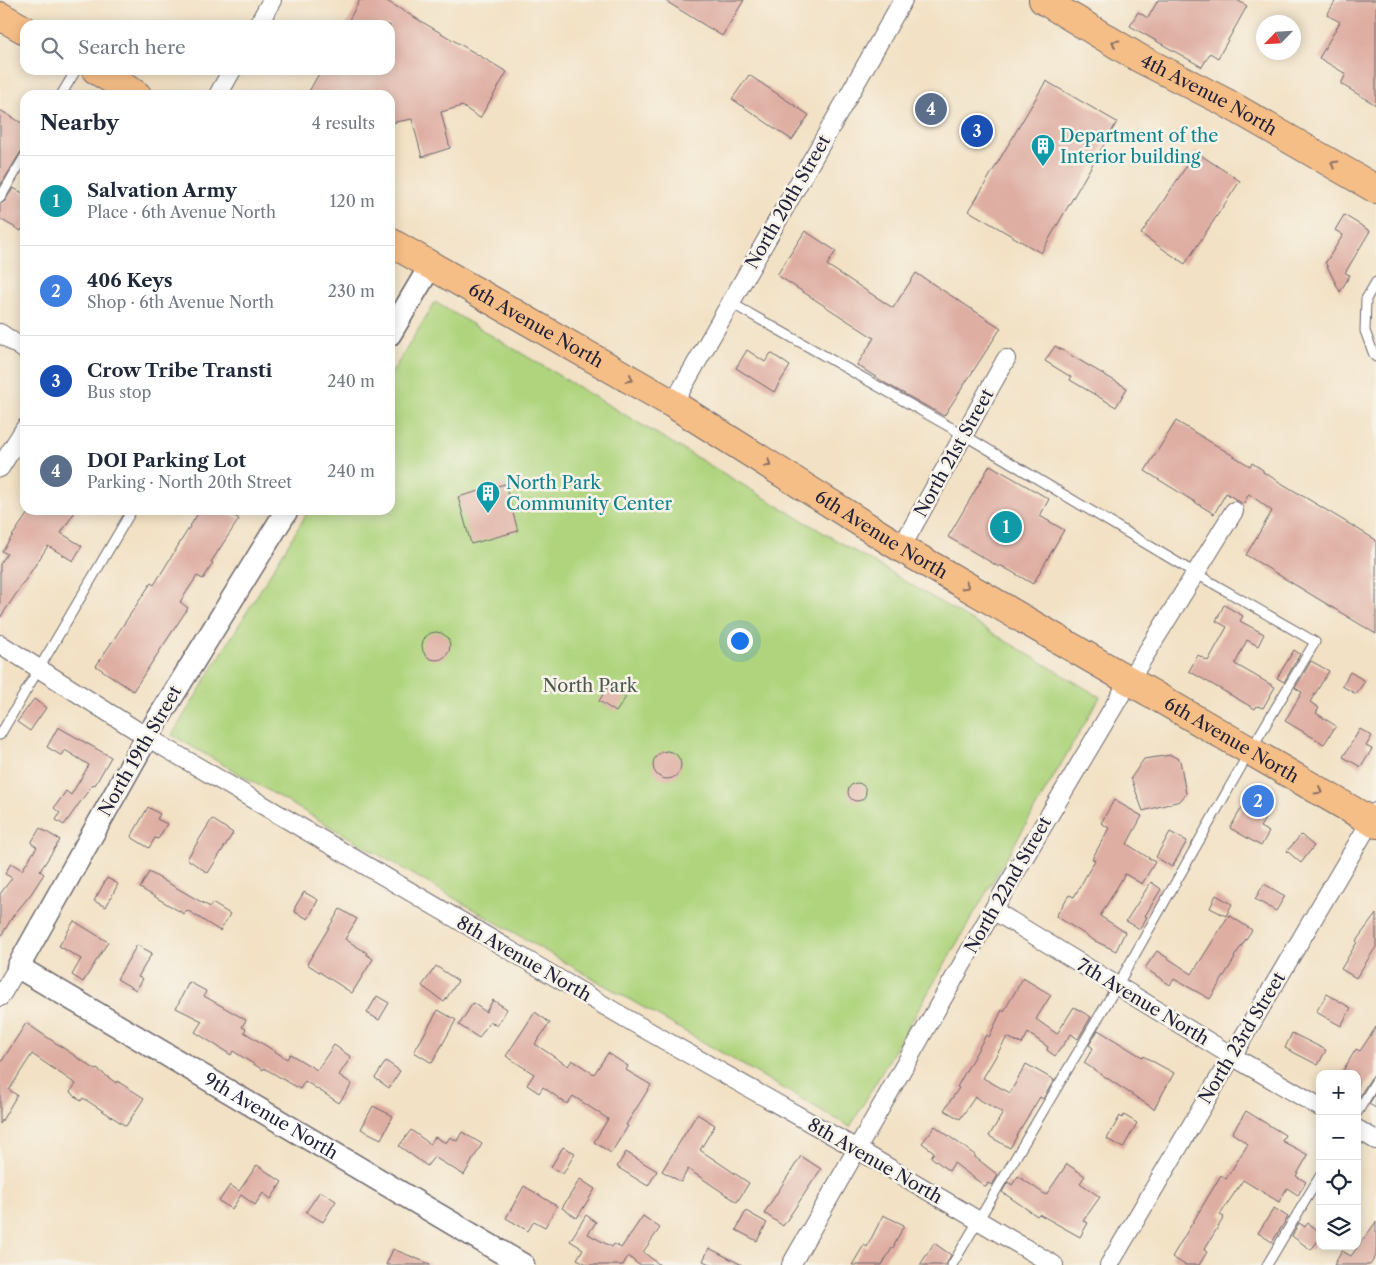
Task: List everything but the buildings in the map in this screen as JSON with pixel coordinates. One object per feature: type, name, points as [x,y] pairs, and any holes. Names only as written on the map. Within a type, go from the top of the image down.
[{"type":"main road","name":"4th Avenue North","points":[[1050,2],[1140,58],[1233,107],[1376,189]]},
{"type":"main road","points":[[0,16],[20,27]]},
{"type":"main road","points":[[104,75],[129,90]]},
{"type":"main road","name":"6th Avenue North","points":[[395,245],[673,404],[902,548],[1250,751],[1374,819]]},
{"type":"street","points":[[261,20],[272,0]]},
{"type":"street","name":"North 20th Street","points":[[673,404],[902,0]]},
{"type":"street","points":[[221,90],[229,75]]},
{"type":"street","points":[[395,326],[431,266]]},
{"type":"street","points":[[0,333],[20,347]]},
{"type":"street","name":"North 21st Street","points":[[902,548],[1006,359]]},
{"type":"street","points":[[0,468],[20,436]]},
{"type":"street","name":"North 22nd Street","points":[[791,1265],[993,910],[1129,681],[1234,511]]},
{"type":"street","name":"North 19th Street","points":[[0,996],[147,737],[283,515]]},
{"type":"street","name":"8th Avenue North","points":[[0,644],[147,737],[625,1018],[1054,1265]]},
{"type":"street","name":"North 23rd Street","points":[[1109,1265],[1374,819]]},
{"type":"street","name":"7th Avenue North","points":[[993,910],[1232,1056],[1316,1105]]},
{"type":"street","name":"9th Avenue North","points":[[18,967],[524,1265]]},
{"type":"street","points":[[1361,1131],[1376,1140]]},
{"type":"lane","points":[[64,90],[73,75]]},
{"type":"lane","points":[[0,198],[20,164]]},
{"type":"lane","points":[[1376,282],[1366,299],[1364,332],[1376,357]]},
{"type":"lane","points":[[731,303],[964,436],[1315,642],[1250,751],[1117,986],[952,1265]]},
{"type":"lane","points":[[0,735],[129,515]]},
{"type":"lane","points":[[1361,1106],[1376,1081]]},
{"type":"lane","points":[[1267,1265],[1316,1183]]},
{"type":"green space","name":"North Park","points":[[435,302],[1100,697],[850,1127],[172,735],[306,515],[395,515],[395,368]]},
{"type":"place","name":"DOI Parking Lot","points":[[931,109]]},
{"type":"place","name":"Crow Tribe Transti","points":[[977,131]]},
{"type":"place","name":"Department of the Interior building","points":[[1043,167]]},
{"type":"place","name":"North Park Community Center","points":[[488,514]]},
{"type":"place","name":"Salvation Army","points":[[1006,527]]},
{"type":"place","name":"406 Keys","points":[[1258,801]]}]
